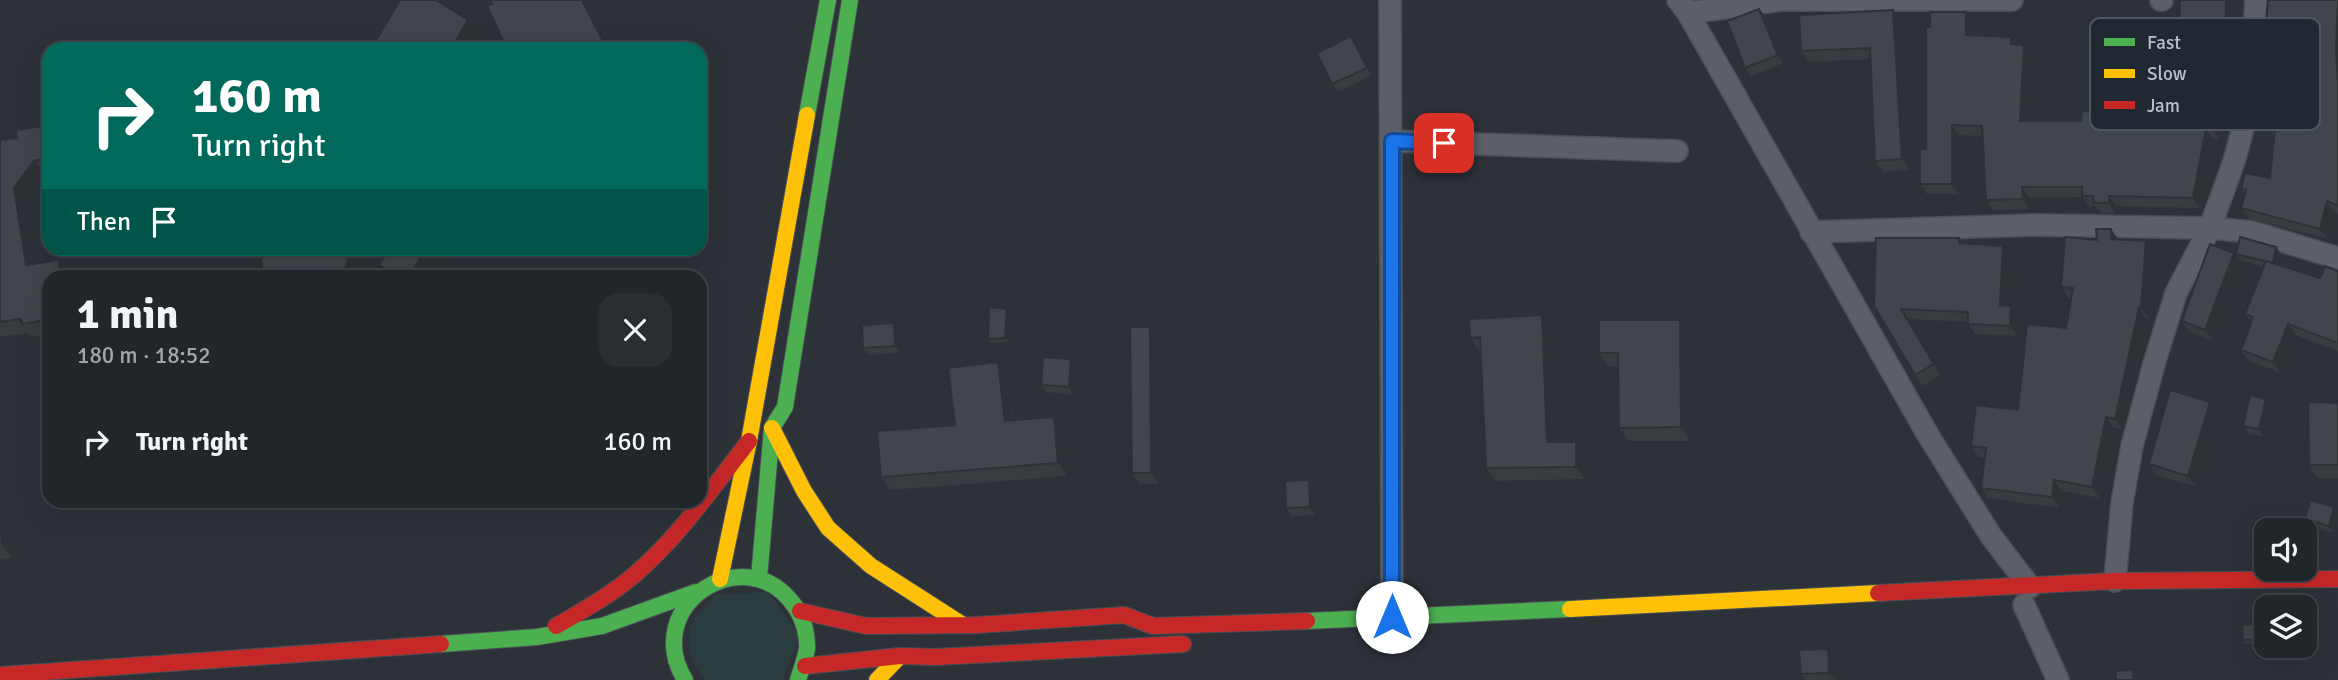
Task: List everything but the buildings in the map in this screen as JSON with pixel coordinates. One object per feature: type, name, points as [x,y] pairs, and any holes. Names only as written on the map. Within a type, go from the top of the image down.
[{"type":"main road","points":[[720,579],[749,440],[828,0]]},
{"type":"main road","points":[[760,578],[772,428],[785,407],[849,0]]},
{"type":"main road","points":[[772,428],[804,491],[828,528],[871,566],[963,625]]},
{"type":"main road","points":[[707,495],[749,440]]},
{"type":"main road","points":[[537,637],[592,605],[639,570],[697,508]]},
{"type":"main road","points":[[0,675],[537,637],[602,626],[696,592],[720,579],[740,576],[760,578],[776,585],[790,597],[800,611],[808,638],[802,673],[900,656],[935,657],[1194,643]]},
{"type":"main road","points":[[800,611],[866,626],[963,625],[1124,615],[1153,626],[1392,617],[1683,601],[2022,599],[2115,581],[2338,579]]},
{"type":"main road","points":[[685,680],[679,672],[673,651],[674,629],[682,609],[696,592]]},
{"type":"main road","points":[[2022,599],[2046,604]]},
{"type":"main road","points":[[877,680],[900,656]]},
{"type":"street","points":[[1390,0],[1392,617]]},
{"type":"street","points":[[2012,0],[1781,0],[1683,7],[1928,435],[1991,536],[2058,680]]},
{"type":"street","points":[[2255,18],[2256,0]]},
{"type":"street","points":[[2115,581],[2122,503],[2132,446],[2176,293],[2210,228],[2243,130]]},
{"type":"street","points":[[1392,141],[1677,151]]},
{"type":"street","points":[[1811,232],[2036,225],[2210,228],[2252,232],[2338,258]]},
{"type":"shaded area","points":[[769,592],[799,636],[783,680],[706,680],[692,660],[690,651],[690,627],[696,616],[716,594]]},
{"type":"traffic: fast","points":[[807,115],[828,0]]},
{"type":"traffic: fast","points":[[759,578],[772,428],[785,407],[850,0]]},
{"type":"traffic: fast","points":[[685,680],[675,652],[676,626],[687,605],[705,588],[728,579],[752,578],[776,587],[801,617],[807,649],[798,680]]},
{"type":"traffic: fast","points":[[441,644],[537,637],[602,626],[696,592]]},
{"type":"traffic: fast","points":[[1307,621],[1570,609]]},
{"type":"traffic: slow","points":[[720,579],[749,441],[807,115]]},
{"type":"traffic: slow","points":[[772,428],[804,491],[828,528],[871,566],[963,625]]},
{"type":"traffic: slow","points":[[1570,609],[1878,593]]},
{"type":"traffic: slow","points":[[877,680],[900,656]]},
{"type":"traffic: jam","points":[[707,495],[749,441]]},
{"type":"traffic: jam","points":[[556,626],[633,576],[697,508]]},
{"type":"traffic: jam","points":[[1878,593],[2115,581],[2338,579]]},
{"type":"traffic: jam","points":[[800,611],[866,626],[977,625],[1124,615],[1153,626],[1307,621]]},
{"type":"traffic: jam","points":[[0,675],[441,644]]},
{"type":"traffic: jam","points":[[805,666],[900,656],[935,657],[1183,644]]},
{"type":"route","points":[[1392,617],[1392,141],[1444,143]]}]
